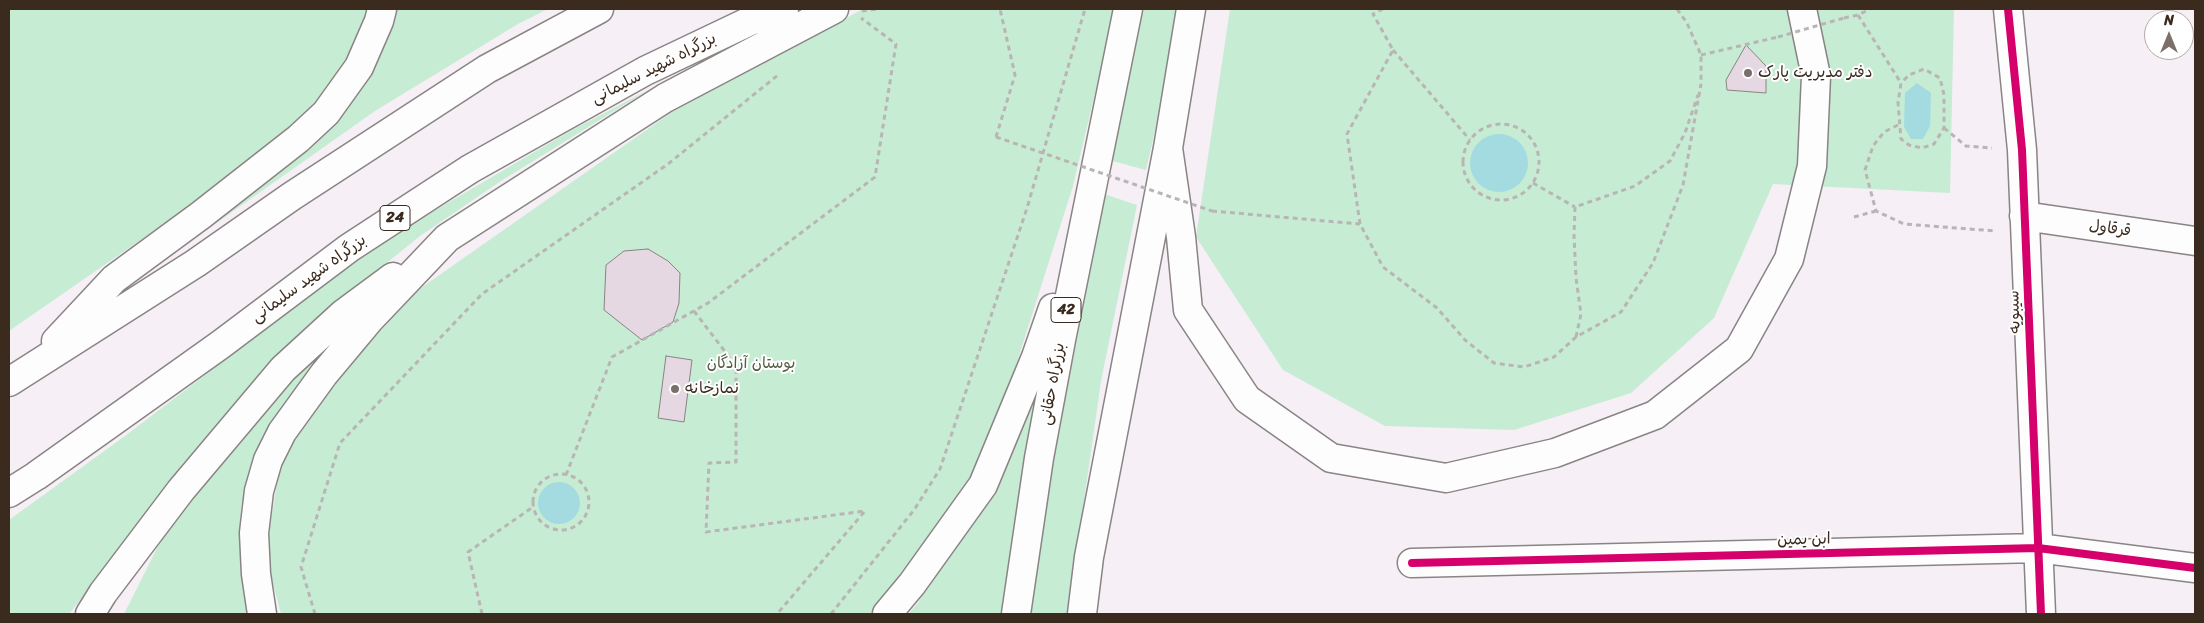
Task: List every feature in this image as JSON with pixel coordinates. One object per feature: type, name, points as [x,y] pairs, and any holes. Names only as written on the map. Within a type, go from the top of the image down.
[{"type":"main road","points":[[18,377],[114,279],[201,215],[298,139],[326,113],[359,67],[379,21],[382,9]]},
{"type":"main road","points":[[18,377],[196,263],[292,196],[487,69],[599,9]]},
{"type":"main road","name":"بزرگراه شهید سلیمانی","points":[[9,493],[36,476],[220,345],[349,248],[470,169],[645,71],[750,22],[784,9]]},
{"type":"main road","points":[[90,614],[103,593],[181,490],[283,369],[343,314],[447,238],[665,98],[834,9]]},
{"type":"main road","name":"بزرگراه حقانی","points":[[1016,614],[1039,458],[1083,224],[1128,9]]},
{"type":"main road","points":[[1082,614],[1089,557],[1168,148],[1191,9]]},
{"type":"main road","points":[[1168,148],[1181,237],[1188,310],[1247,398],[1331,458],[1446,478],[1456,476],[1556,453],[1655,415],[1739,349],[1789,258],[1812,166],[1816,76],[1802,9]]},
{"type":"main road","name":"سیبویه","points":[[2008,9],[2022,150],[2041,614]]},
{"type":"main road","points":[[887,614],[912,584],[983,485],[1036,356],[1083,224]]},
{"type":"main road","name":"قرقاول","points":[[2025,224],[2195,241]]},
{"type":"main road","points":[[262,614],[256,574],[254,533],[259,491],[268,460],[282,432],[324,374],[370,319],[447,238]]},
{"type":"main road","name":"ابن یمین","points":[[1412,563],[2038,548],[2195,568]]},
{"type":"path","points":[[566,475],[612,357],[708,303],[875,177],[896,44],[854,13],[878,9]]},
{"type":"path","points":[[1000,9],[1015,76],[996,137],[1212,211],[1360,224]]},
{"type":"path","points":[[831,614],[914,510],[940,469],[1027,208],[1084,9]]},
{"type":"path","points":[[1383,9],[1373,14],[1393,50],[1470,140]]},
{"type":"path","points":[[1393,50],[1347,134],[1360,224],[1383,267],[1437,308],[1465,340],[1494,363],[1524,368],[1554,356],[1576,337],[1621,312],[1653,263],[1683,185],[1701,84],[1701,55],[1686,23],[1677,9]]},
{"type":"path","points":[[1701,55],[1858,15],[1870,9]]},
{"type":"path","points":[[1858,15],[1900,83],[1898,125],[1900,139],[1909,146],[1922,148],[1934,144],[1944,128],[1944,95],[1940,78],[1924,69],[1909,75],[1900,83]]},
{"type":"path","points":[[315,614],[301,567],[340,443],[482,294],[668,164],[784,69]]},
{"type":"path","points":[[1533,183],[1575,207],[1635,186],[1670,161],[1685,133],[1701,84]]},
{"type":"path","points":[[1490,125],[1516,126],[1524,131],[1534,141],[1540,162],[1538,174],[1533,183],[1524,193],[1500,200],[1487,197],[1476,191],[1464,172],[1464,152],[1470,140],[1479,130],[1490,125]]},
{"type":"path","points":[[1876,211],[1864,170],[1873,146],[1884,132],[1898,125]]},
{"type":"path","points":[[1944,128],[1966,146],[2022,150]]},
{"type":"path","points":[[1575,207],[1576,278],[1581,314],[1576,337]]},
{"type":"path","points":[[1854,217],[1876,211],[1904,224],[2025,224]]},
{"type":"path","points":[[694,311],[736,366],[736,462],[709,463],[706,532],[865,511],[777,614]]},
{"type":"path","points":[[557,474],[566,475],[582,484],[587,492],[588,511],[576,526],[559,530],[550,528],[542,523],[533,508],[533,499],[541,483],[548,477],[557,474]]},
{"type":"path","points":[[482,614],[468,552],[533,508]]},
{"type":"green space","points":[[9,9],[372,9],[348,67],[317,105],[246,167],[9,331]]},
{"type":"green space","points":[[394,9],[548,9],[518,24],[375,111],[147,272],[259,185]]},
{"type":"green space","name":"بوستان آزادگان","points":[[863,9],[1115,9],[1073,186],[1002,409],[977,474],[892,594],[873,614],[281,614],[270,572],[269,531],[279,471],[289,448],[331,390],[369,344],[418,290],[672,112]]},
{"type":"green space","points":[[1144,9],[1183,9],[1146,170],[1105,159]]},
{"type":"green space","points":[[1230,9],[1954,9],[1950,193],[1773,184],[1714,318],[1631,393],[1514,430],[1385,426],[1283,370],[1196,237]]},
{"type":"green space","points":[[650,89],[501,181],[420,236],[327,311],[261,372],[69,614],[9,614],[9,520],[125,436],[330,280],[410,225],[572,130]]},
{"type":"green space","points":[[1101,193],[1137,205],[1101,381],[1068,614],[1027,614],[1061,390]]},
{"type":"green space","points":[[354,320],[251,470],[241,507],[240,556],[243,587],[250,614],[124,614],[163,536],[228,450],[280,392]]},
{"type":"green space","points":[[1047,367],[1005,614],[908,614],[918,603],[1023,423]]},
{"type":"water","points":[[1917,83],[1931,93],[1930,126],[1923,139],[1911,139],[1904,127],[1905,93]]},
{"type":"water","points":[[1499,134],[1510,136],[1523,147],[1528,163],[1526,174],[1515,187],[1499,192],[1488,190],[1475,179],[1470,163],[1472,152],[1483,139]]},
{"type":"water","points":[[555,482],[563,482],[574,488],[580,503],[574,518],[563,524],[555,524],[544,518],[538,507],[538,499],[544,488]]},
{"type":"building","name":"دفتر مدیریت پارک","points":[[1746,45],[1766,66],[1766,93],[1727,90],[1726,80]]},
{"type":"building","points":[[648,249],[668,261],[680,273],[679,303],[673,322],[642,340],[604,310],[606,265],[624,251]]},
{"type":"building","name":"نمازخانه","points":[[666,356],[692,360],[684,422],[658,418]]},
{"type":"cycle path","points":[[2008,9],[2022,150],[2041,614]]},
{"type":"cycle path","points":[[1412,563],[2038,548],[2195,568]]},
{"type":"place","name":"دفتر مدیریت پارک","points":[[1748,73]]},
{"type":"place","name":"نمازخانه","points":[[675,389]]}]
